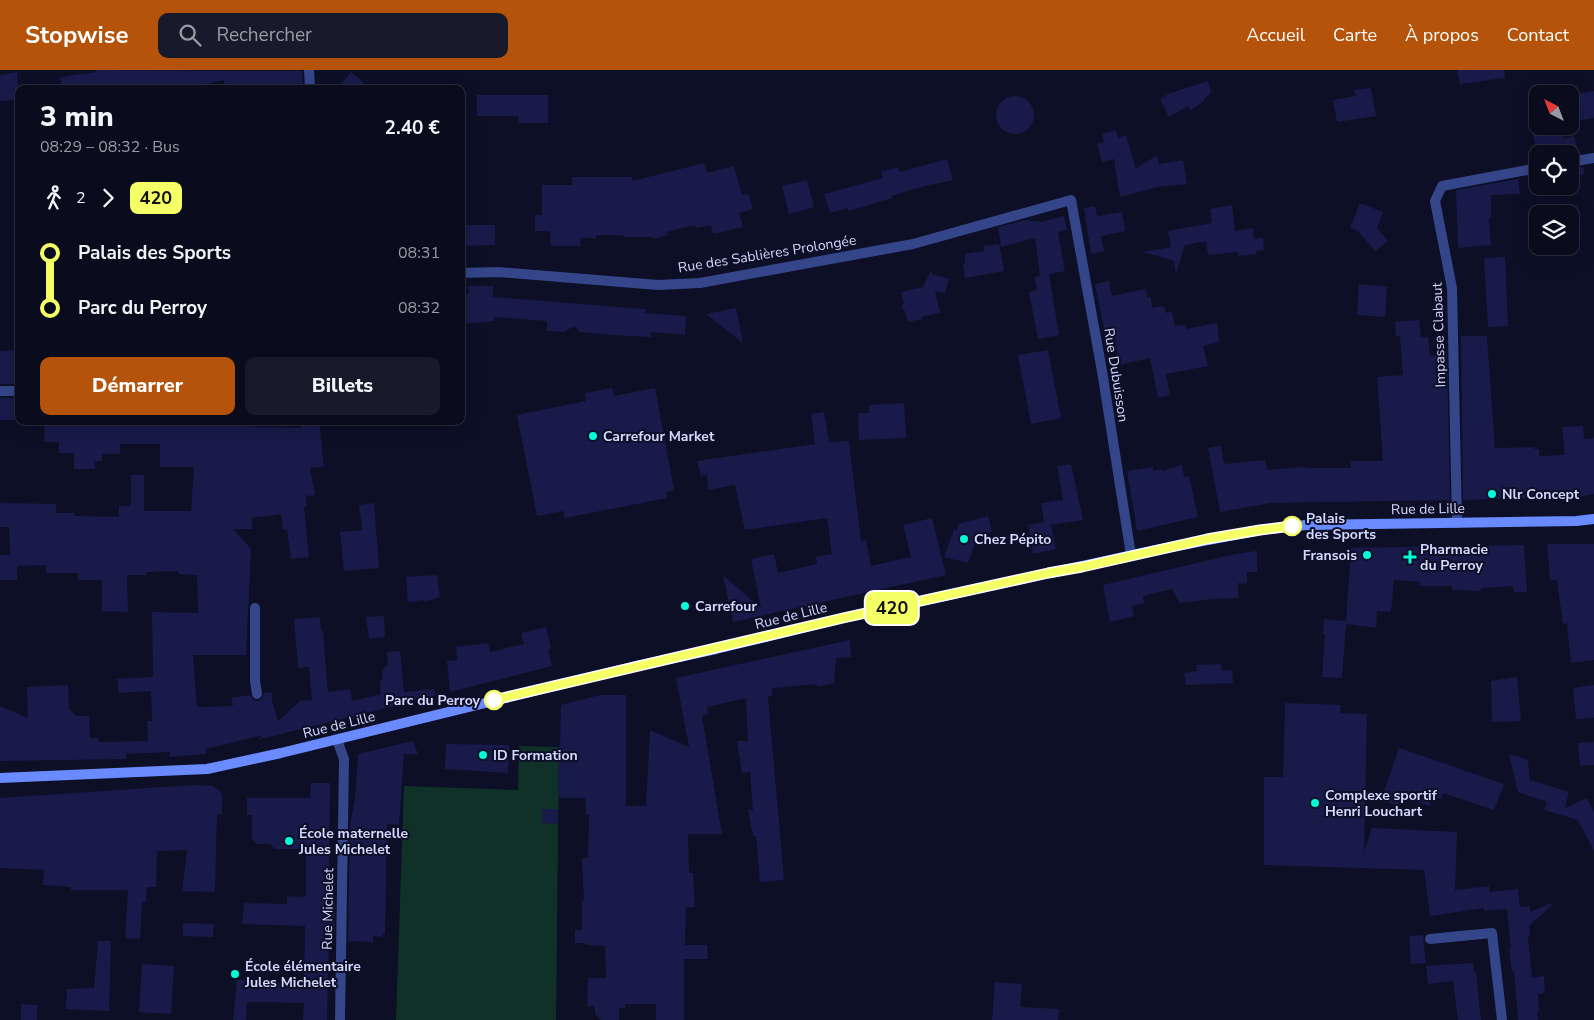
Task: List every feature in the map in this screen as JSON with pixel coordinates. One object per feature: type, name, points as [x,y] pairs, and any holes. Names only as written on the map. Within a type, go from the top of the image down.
[{"type":"main road","name":"Rue de Lille","points":[[0,778],[207,769],[337,740],[640,665],[716,649],[843,618],[1207,539],[1306,525],[1576,521],[1594,519]]},
{"type":"street","points":[[309,70],[310,85]]},
{"type":"street","points":[[1579,160],[1594,158]]},
{"type":"street","name":"Impasse Clabaut","points":[[1457,523],[1452,288],[1435,201],[1442,186],[1529,170]]},
{"type":"street","name":"Rue des Sablières Prolongée","points":[[465,273],[498,272],[658,285],[700,283],[913,244],[1071,200]]},
{"type":"street","name":"Rue Dubuisson","points":[[1071,200],[1102,371],[1131,555]]},
{"type":"street","points":[[0,391],[15,391]]},
{"type":"street","points":[[255,608],[255,681],[257,694]]},
{"type":"street","name":"Rue Michelet","points":[[337,740],[344,759],[340,1020]]},
{"type":"street","points":[[1430,939],[1492,933],[1502,1020]]},
{"type":"green space","points":[[519,746],[559,747],[556,1020],[396,1020],[404,786],[518,790]]},
{"type":"building","points":[[96,70],[302,71],[303,85],[225,85],[224,80],[202,85],[61,85],[60,77],[96,72]]},
{"type":"building","points":[[1457,70],[1504,70],[1505,78],[1460,84]]},
{"type":"building","points":[[17,72],[18,85],[15,85],[15,99],[0,101],[0,75]]},
{"type":"building","points":[[351,72],[366,85],[340,85]]},
{"type":"building","points":[[1208,81],[1211,93],[1205,100],[1191,110],[1188,106],[1169,117],[1160,99],[1170,93]]},
{"type":"building","points":[[1371,88],[1376,116],[1337,122],[1333,100],[1356,96],[1354,90]]},
{"type":"building","points":[[1594,91],[1594,118],[1579,120],[1579,94]]},
{"type":"building","points":[[477,95],[548,95],[548,123],[519,123],[518,116],[477,116]]},
{"type":"building","points":[[1015,96],[1022,97],[1028,102],[1033,108],[1033,122],[1028,128],[1022,133],[1015,134],[1008,133],[1002,128],[997,122],[996,115],[997,108],[1002,102],[1008,97]]},
{"type":"building","points":[[1116,130],[1118,138],[1126,135],[1136,169],[1157,155],[1159,164],[1183,160],[1187,184],[1158,187],[1120,197],[1114,159],[1102,162],[1097,144],[1104,142],[1102,134]]},
{"type":"building","points":[[1533,135],[1563,135],[1564,139],[1574,136],[1576,145],[1535,145]]},
{"type":"building","points":[[947,159],[953,180],[921,187],[849,211],[848,208],[830,213],[824,194],[883,178],[881,172],[898,167],[900,172]]},
{"type":"building","points":[[704,163],[707,173],[734,166],[742,195],[749,194],[753,209],[739,213],[743,227],[713,234],[711,225],[696,228],[695,225],[667,232],[668,235],[653,239],[653,237],[596,235],[596,238],[581,238],[580,246],[551,246],[550,231],[535,231],[535,215],[542,215],[542,185],[572,185],[572,177],[632,177],[632,181]]},
{"type":"building","points":[[1583,167],[1585,174],[1579,176],[1579,168]]},
{"type":"building","points":[[1518,179],[1520,194],[1491,195],[1491,218],[1489,218],[1491,245],[1458,248],[1456,190]]},
{"type":"building","points":[[807,180],[814,207],[789,214],[782,186]]},
{"type":"building","points":[[1360,203],[1383,212],[1377,228],[1388,241],[1375,251],[1358,231],[1350,228]]},
{"type":"building","points":[[1232,205],[1235,231],[1253,228],[1254,239],[1263,238],[1264,250],[1256,251],[1256,254],[1238,256],[1238,252],[1208,255],[1206,241],[1185,245],[1176,274],[1174,261],[1144,252],[1171,247],[1168,231],[1212,223],[1210,209]]},
{"type":"building","points":[[1095,206],[1097,216],[1122,212],[1125,231],[1101,236],[1104,251],[1091,254],[1084,208]]},
{"type":"building","points":[[1064,216],[1067,230],[1058,232],[1065,271],[1040,276],[1035,238],[1001,247],[998,227],[1026,220],[1041,222]]},
{"type":"building","points":[[465,225],[495,225],[495,245],[465,246]]},
{"type":"building","points":[[999,244],[1004,271],[965,278],[963,264],[965,263],[965,254],[984,251],[984,246]]},
{"type":"building","points":[[1505,257],[1508,326],[1488,327],[1484,258]]},
{"type":"building","points":[[931,271],[932,274],[949,279],[945,293],[935,291],[940,313],[908,322],[905,311],[901,308],[904,303],[901,292],[923,287]]},
{"type":"building","points":[[1049,274],[1059,335],[1038,339],[1029,292],[1037,290],[1035,277]]},
{"type":"building","points":[[1109,281],[1112,296],[1145,289],[1148,298],[1151,297],[1152,308],[1164,306],[1166,313],[1172,311],[1175,326],[1185,325],[1186,329],[1217,323],[1219,342],[1203,346],[1208,366],[1166,374],[1170,395],[1158,398],[1150,358],[1119,365],[1115,338],[1106,339],[1095,284]]},
{"type":"building","points":[[1359,284],[1387,287],[1385,317],[1357,315]]},
{"type":"building","points":[[468,286],[493,286],[493,297],[645,309],[645,313],[686,316],[685,335],[651,332],[651,337],[612,335],[579,332],[574,326],[564,332],[547,331],[547,321],[494,317],[494,321],[465,324],[465,294],[469,294]]},
{"type":"building","points":[[736,308],[743,343],[706,314]]},
{"type":"building","points":[[1419,320],[1421,338],[1428,337],[1430,356],[1447,355],[1450,500],[1271,503],[1220,512],[1208,448],[1221,446],[1224,464],[1265,460],[1267,470],[1306,467],[1351,468],[1351,461],[1383,461],[1377,377],[1403,375],[1400,336],[1396,337],[1395,322]]},
{"type":"building","points":[[1461,336],[1487,336],[1495,448],[1534,447],[1534,449],[1539,449],[1539,456],[1565,455],[1562,427],[1583,426],[1584,439],[1594,438],[1594,494],[1578,497],[1463,500]]},
{"type":"building","points":[[15,350],[15,384],[0,384],[0,351]]},
{"type":"building","points":[[1048,350],[1061,418],[1031,424],[1018,355]]},
{"type":"building","name":"Carrefour Market","points":[[612,388],[614,396],[655,388],[674,490],[666,492],[667,498],[565,518],[563,511],[537,516],[517,415],[586,401],[585,393]]},
{"type":"building","points":[[0,398],[15,398],[15,420],[0,420]]},
{"type":"building","points":[[904,403],[906,438],[859,440],[858,413],[869,413],[869,405]]},
{"type":"building","points":[[824,412],[829,442],[849,441],[861,541],[866,540],[871,566],[911,557],[903,525],[932,518],[946,575],[733,622],[723,575],[761,608],[751,559],[774,554],[778,573],[817,564],[816,557],[832,554],[827,518],[745,530],[735,485],[708,490],[707,475],[701,476],[697,461],[815,444],[811,414]]},
{"type":"building","points":[[45,425],[253,425],[255,427],[301,428],[301,425],[319,425],[324,467],[310,468],[315,495],[306,496],[307,507],[304,507],[309,557],[291,559],[287,529],[283,530],[281,514],[252,518],[252,529],[233,529],[251,549],[246,655],[193,655],[197,707],[233,706],[231,698],[250,695],[254,700],[259,701],[264,693],[272,692],[272,701],[278,721],[300,701],[312,700],[309,667],[298,668],[294,619],[320,617],[328,692],[350,689],[352,701],[381,694],[380,680],[383,679],[382,670],[388,665],[387,652],[400,651],[404,692],[434,689],[435,696],[257,740],[263,735],[206,749],[206,754],[170,757],[170,752],[126,754],[126,759],[0,761],[0,706],[28,718],[27,687],[68,685],[69,708],[76,716],[89,716],[90,738],[99,738],[99,742],[148,741],[147,721],[152,721],[151,691],[119,693],[117,679],[153,677],[152,612],[198,613],[197,575],[179,574],[179,571],[146,572],[146,575],[127,575],[128,612],[102,611],[102,580],[78,580],[78,573],[46,573],[46,565],[17,566],[17,580],[0,580],[0,555],[10,555],[9,527],[0,527],[0,503],[56,504],[56,513],[74,513],[74,516],[119,517],[119,506],[131,506],[131,475],[144,475],[144,511],[191,511],[194,467],[160,467],[160,444],[120,444],[120,454],[102,454],[102,461],[95,461],[95,469],[74,469],[74,453],[59,453],[59,442],[44,442]]},
{"type":"building","points":[[1071,464],[1083,520],[1051,525],[1056,549],[1033,554],[1028,525],[1044,522],[1041,503],[1063,500],[1057,466]]},
{"type":"building","points":[[1182,465],[1184,477],[1189,476],[1198,517],[1137,531],[1127,471],[1153,467],[1153,471],[1162,469],[1163,471]]},
{"type":"building","points":[[374,503],[379,568],[344,571],[340,532],[362,530],[359,505]]},
{"type":"building","name":"Chez Pépito","points":[[988,516],[992,532],[978,536],[968,563],[944,557],[954,529],[957,530],[958,524]]},
{"type":"building","points":[[1547,544],[1594,544],[1594,660],[1571,663],[1567,623],[1563,624],[1557,580],[1550,580]]},
{"type":"building","points":[[1524,545],[1527,592],[1514,592],[1513,586],[1481,588],[1481,591],[1452,590],[1452,586],[1420,586],[1420,582],[1394,580],[1391,612],[1377,611],[1376,628],[1346,624],[1342,678],[1322,677],[1325,634],[1323,634],[1324,619],[1346,621],[1351,548]]},
{"type":"building","points":[[1257,551],[1257,572],[1247,572],[1247,584],[1238,583],[1238,598],[1180,603],[1172,589],[1143,596],[1144,603],[1132,606],[1134,616],[1110,622],[1103,585],[1235,554]]},
{"type":"building","points":[[437,575],[440,597],[424,602],[424,600],[408,602],[406,577]]},
{"type":"building","points":[[384,616],[385,637],[369,639],[366,617]]},
{"type":"building","points":[[546,627],[551,649],[548,649],[552,666],[450,692],[447,661],[457,660],[456,647],[488,643],[490,652],[524,644],[521,633]]},
{"type":"building","points":[[850,640],[851,657],[836,658],[834,683],[817,687],[817,684],[772,688],[772,696],[768,697],[784,880],[760,882],[756,836],[753,836],[748,810],[753,810],[750,772],[742,773],[737,741],[748,741],[746,698],[707,707],[708,714],[702,716],[722,834],[688,834],[689,873],[693,873],[695,907],[686,907],[685,945],[707,945],[708,959],[684,959],[684,1020],[656,1020],[656,1004],[625,1004],[625,1008],[619,1008],[619,1020],[601,1020],[595,1014],[595,1006],[587,1006],[588,978],[606,978],[605,946],[575,943],[575,930],[582,930],[582,901],[584,901],[582,858],[588,858],[589,815],[586,815],[585,798],[559,798],[558,747],[560,747],[561,705],[600,695],[626,695],[626,806],[646,806],[650,730],[689,747],[676,678]]},
{"type":"building","points":[[1221,664],[1222,671],[1232,670],[1233,683],[1186,685],[1184,673],[1197,671],[1196,665]]},
{"type":"building","points":[[1517,677],[1521,721],[1492,722],[1491,681]]},
{"type":"building","points":[[1594,685],[1594,718],[1576,719],[1573,688]]},
{"type":"building","name":"Complexe sportif Henri Louchart","points":[[1285,703],[1341,705],[1340,713],[1367,714],[1364,851],[1372,828],[1457,832],[1455,890],[1489,886],[1490,892],[1518,889],[1520,907],[1530,906],[1530,912],[1551,903],[1552,905],[1529,926],[1530,936],[1528,936],[1532,978],[1544,976],[1545,993],[1538,994],[1538,1020],[1518,1020],[1514,971],[1512,971],[1509,949],[1511,949],[1507,909],[1484,911],[1484,908],[1430,916],[1424,870],[1264,865],[1264,777],[1283,777]]},
{"type":"building","points":[[413,741],[418,754],[404,754],[399,825],[387,824],[385,934],[382,937],[373,936],[373,942],[348,941],[350,826],[355,799],[358,754]]},
{"type":"building","points":[[1594,742],[1594,765],[1580,766],[1578,743]]},
{"type":"building","points":[[446,744],[509,745],[508,773],[445,769]]},
{"type":"building","points":[[1399,748],[1504,784],[1494,810],[1443,793],[1441,799],[1433,796],[1429,806],[1402,797],[1399,806],[1381,800]]},
{"type":"building","points":[[1509,754],[1528,760],[1530,780],[1569,792],[1565,808],[1587,798],[1594,812],[1594,851],[1578,820],[1544,810],[1547,802],[1518,792]]},
{"type":"building","points":[[311,783],[330,783],[329,882],[335,883],[334,940],[329,939],[327,1020],[303,1020],[304,1003],[247,1002],[246,1020],[233,1020],[237,980],[248,980],[248,982],[304,983],[305,926],[242,924],[244,903],[287,904],[287,896],[305,897],[306,895],[306,849],[275,849],[270,844],[257,844],[252,840],[252,815],[247,815],[247,798],[310,798]]},
{"type":"building","points":[[192,785],[213,786],[220,791],[222,796],[222,814],[217,814],[215,892],[182,891],[187,850],[157,851],[156,887],[147,887],[146,902],[142,902],[140,939],[125,938],[128,890],[71,890],[71,887],[43,885],[44,870],[0,868],[0,798]]},
{"type":"building","points":[[542,809],[558,809],[558,824],[542,823]]},
{"type":"building","points":[[183,923],[214,924],[213,937],[183,936]]},
{"type":"building","points":[[1423,935],[1426,963],[1411,964],[1409,936]]},
{"type":"building","points":[[98,941],[111,941],[109,1011],[66,1009],[67,989],[94,988]]},
{"type":"building","points":[[1473,963],[1474,973],[1476,972],[1481,1020],[1458,1020],[1453,981],[1428,984],[1426,966]]},
{"type":"building","points":[[142,964],[174,966],[171,1014],[139,1012]]},
{"type":"building","points":[[995,982],[1022,984],[1020,1007],[1059,1009],[1058,1020],[992,1020]]},
{"type":"building","points":[[21,1004],[37,1005],[37,1020],[21,1020]]},
{"type":"bus line","name":"420","points":[[494,700],[843,618],[1048,573],[1207,539],[1292,526]]},
{"type":"place","name":"Carrefour Market","points":[[593,436]]},
{"type":"place","name":"Nlr Concept","points":[[1492,494]]},
{"type":"place","name":"Palais des Sports","points":[[1292,526]]},
{"type":"place","name":"Chez Pépito","points":[[964,539]]},
{"type":"place","name":"Fransois","points":[[1367,555]]},
{"type":"place","name":"Pharmacie du Perroy","points":[[1410,557]]},
{"type":"place","name":"Carrefour","points":[[685,606]]},
{"type":"place","name":"Parc du Perroy","points":[[494,700]]},
{"type":"place","name":"ID Formation","points":[[483,755]]},
{"type":"place","name":"Complexe sportif Henri Louchart","points":[[1315,803]]},
{"type":"place","name":"École maternelle Jules Michelet","points":[[289,841]]},
{"type":"place","name":"École élémentaire Jules Michelet","points":[[235,974]]}]
